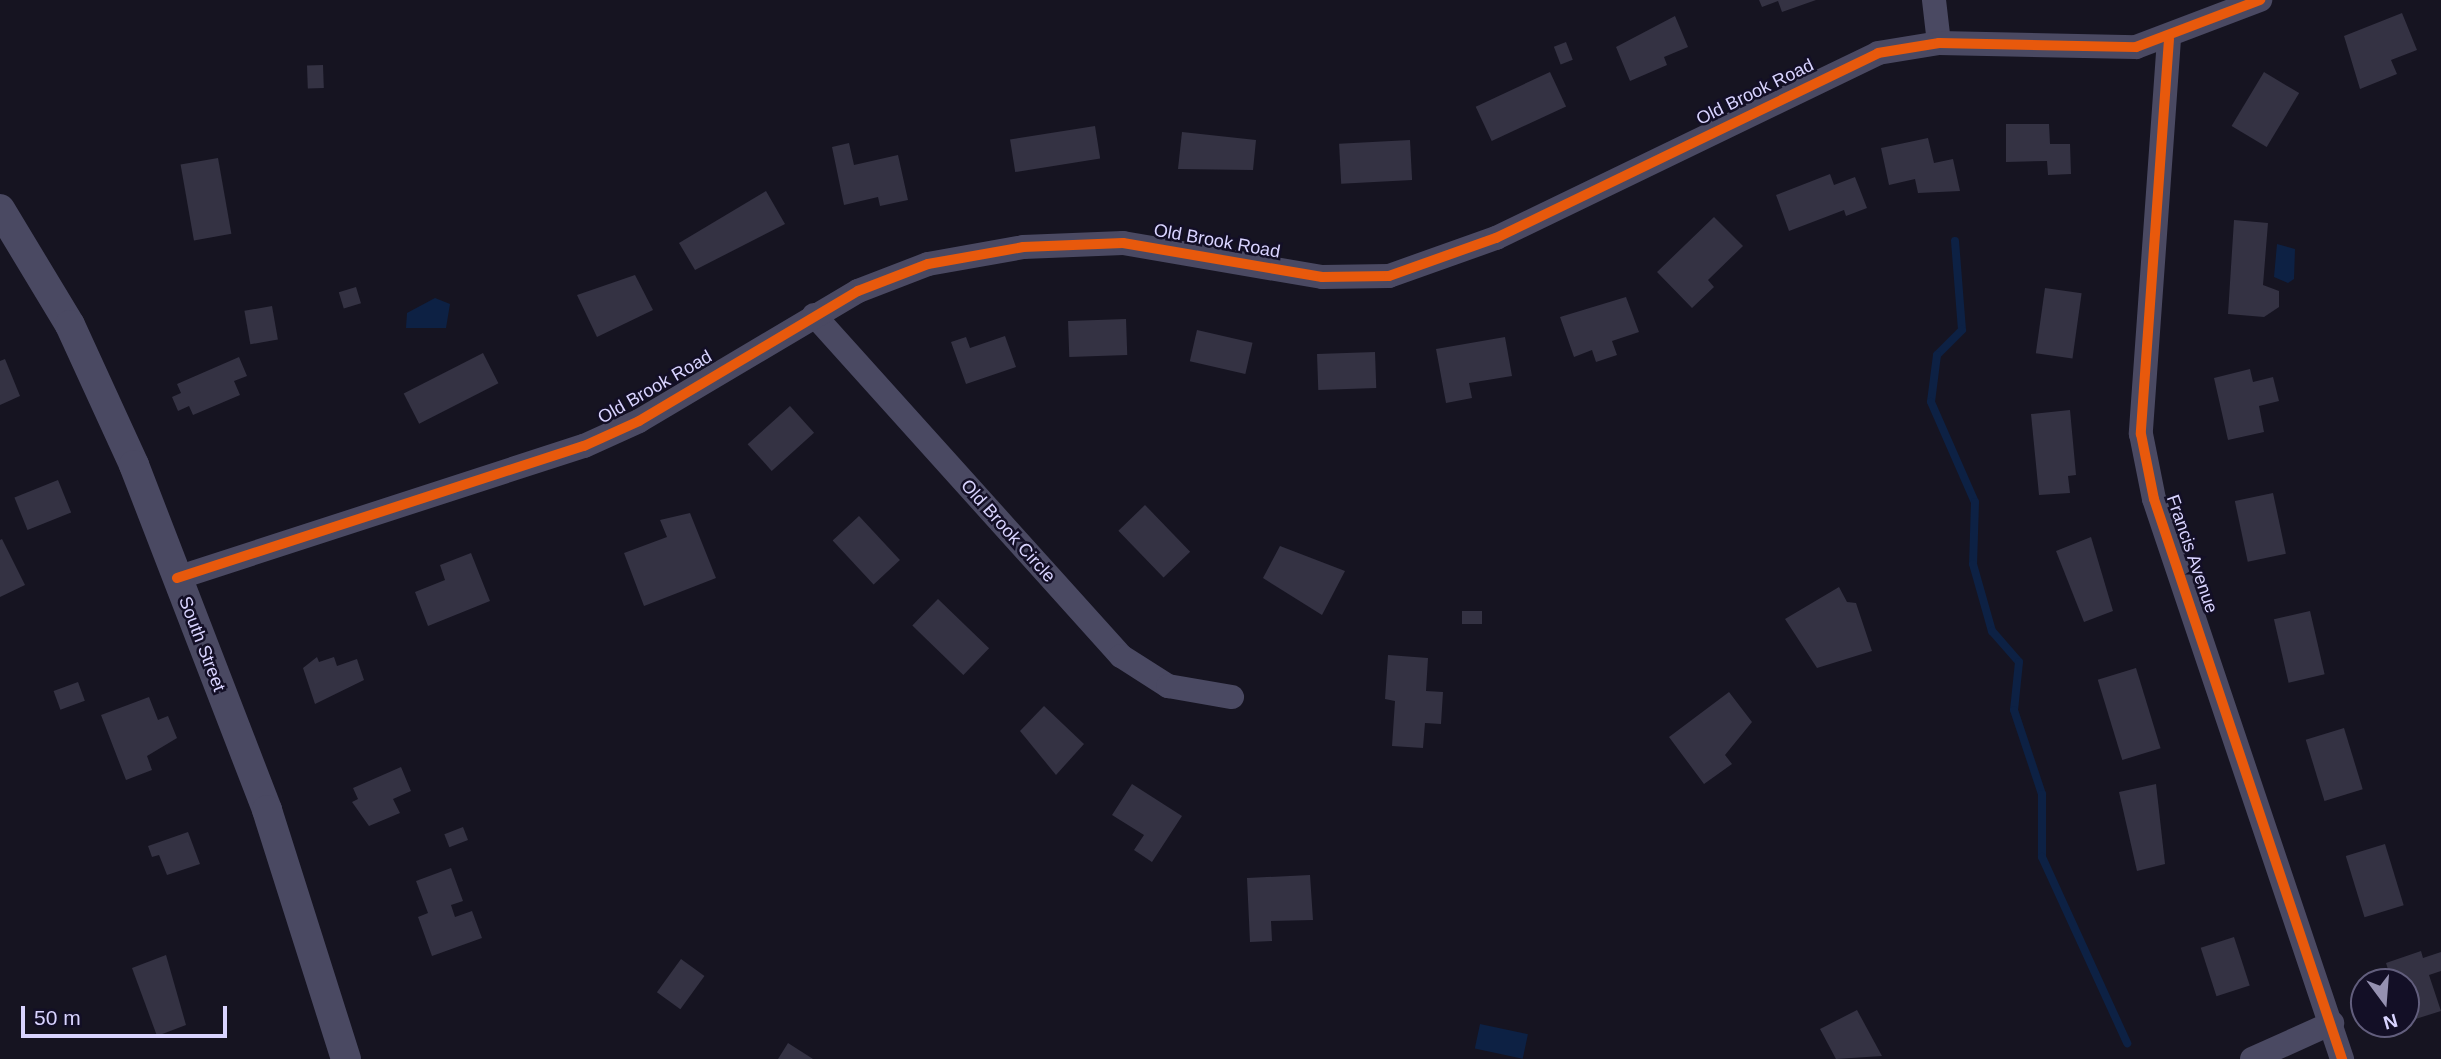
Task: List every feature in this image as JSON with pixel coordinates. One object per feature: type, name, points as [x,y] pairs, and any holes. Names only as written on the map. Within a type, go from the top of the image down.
[{"type":"street","points":[[1934,0],[1939,43]]},
{"type":"street","name":"Old Brook Road","points":[[177,578],[577,450],[639,421],[814,316],[928,264],[1058,244],[1172,248],[1322,278],[1389,276],[1496,238],[1869,57],[1939,43],[2081,50],[2169,39],[2260,0]]},
{"type":"street","name":"Francis Avenue","points":[[2169,39],[2141,434],[2154,499],[2342,1059]]},
{"type":"street","name":"South Street","points":[[0,209],[71,325],[177,578],[267,810],[346,1059]]},
{"type":"street","name":"Old Brook Circle","points":[[814,316],[1121,656],[1168,686],[1233,697]]},
{"type":"street","points":[[2252,1059],[2332,1023]]},
{"type":"water","points":[[2277,244],[2295,249],[2294,279],[2288,283],[2274,277]]},
{"type":"water","points":[[435,298],[450,304],[446,328],[406,328],[407,313]]},
{"type":"water","points":[[1480,1024],[1528,1034],[1523,1059],[1475,1048]]},
{"type":"building","points":[[1759,0],[1816,0],[1782,12],[1778,1],[1762,7]]},
{"type":"building","points":[[2402,13],[2417,50],[2391,60],[2397,74],[2360,89],[2344,36]]},
{"type":"building","points":[[1675,16],[1688,47],[1664,57],[1667,65],[1630,81],[1616,47]]},
{"type":"building","points":[[1566,42],[1573,60],[1561,64],[1554,47]]},
{"type":"building","points":[[323,65],[324,88],[308,89],[307,66]]},
{"type":"building","points":[[1550,72],[1566,106],[1492,141],[1476,107]]},
{"type":"building","points":[[2264,72],[2299,93],[2267,147],[2232,126]]},
{"type":"building","points":[[2006,124],[2049,124],[2050,144],[2070,144],[2071,174],[2048,175],[2047,161],[2006,162]]},
{"type":"building","points":[[1095,126],[1100,159],[1015,172],[1010,139]]},
{"type":"building","points":[[1182,132],[1256,140],[1253,170],[1178,169]]},
{"type":"building","points":[[1928,138],[1934,163],[1953,159],[1960,191],[1918,193],[1915,179],[1889,185],[1881,148]]},
{"type":"building","points":[[1410,140],[1412,180],[1341,184],[1339,144]]},
{"type":"building","points":[[849,143],[854,165],[898,155],[908,200],[880,206],[878,197],[844,205],[832,147]]},
{"type":"building","points":[[218,158],[231,234],[194,240],[181,165]]},
{"type":"building","points":[[1830,174],[1834,185],[1855,177],[1867,208],[1846,216],[1844,210],[1789,231],[1776,195]]},
{"type":"building","points":[[766,191],[785,224],[695,270],[679,243]]},
{"type":"building","points":[[1714,217],[1743,246],[1708,280],[1714,287],[1692,308],[1657,272]]},
{"type":"building","points":[[2234,220],[2268,223],[2263,285],[2279,291],[2279,307],[2264,317],[2228,314]]},
{"type":"building","points":[[635,275],[653,310],[597,337],[577,295]]},
{"type":"building","points":[[356,287],[361,303],[344,309],[339,292]]},
{"type":"building","points":[[2045,288],[2082,293],[2072,359],[2036,353]]},
{"type":"building","points":[[1626,297],[1639,332],[1612,341],[1617,355],[1596,362],[1592,350],[1574,357],[1560,317]]},
{"type":"building","points":[[272,306],[278,339],[250,344],[244,311]]},
{"type":"building","points":[[1126,319],[1127,355],[1069,357],[1068,321]]},
{"type":"building","points":[[1197,330],[1253,343],[1245,374],[1190,361]]},
{"type":"building","points":[[1005,336],[1016,367],[966,384],[951,342],[966,337],[970,348]]},
{"type":"building","points":[[1505,337],[1512,376],[1469,383],[1472,398],[1446,403],[1436,349]]},
{"type":"building","points":[[1375,352],[1376,388],[1318,390],[1317,354]]},
{"type":"building","points":[[483,353],[498,383],[419,424],[404,393]]},
{"type":"building","points":[[239,357],[247,376],[234,381],[240,395],[193,415],[189,406],[178,411],[172,397],[181,393],[177,384]]},
{"type":"building","points":[[5,359],[20,396],[0,405],[0,361]]},
{"type":"building","points":[[2250,369],[2253,382],[2273,377],[2279,401],[2259,406],[2264,432],[2228,440],[2214,378]]},
{"type":"building","points":[[790,406],[814,433],[772,471],[748,444]]},
{"type":"building","points":[[2070,410],[2076,475],[2068,476],[2070,493],[2039,495],[2031,414]]},
{"type":"building","points":[[58,480],[71,512],[28,530],[14,498]]},
{"type":"building","points":[[2273,493],[2286,554],[2248,562],[2235,501]]},
{"type":"building","points":[[1145,505],[1190,552],[1164,577],[1118,531]]},
{"type":"building","points":[[690,513],[716,578],[644,606],[624,553],[667,537],[660,520]]},
{"type":"building","points":[[859,516],[900,560],[874,584],[833,541]]},
{"type":"building","points":[[2091,537],[2113,611],[2084,622],[2056,551]]},
{"type":"building","points":[[2,539],[25,585],[0,597],[0,540]]},
{"type":"building","points":[[1280,546],[1345,571],[1322,615],[1263,578]]},
{"type":"building","points":[[471,553],[490,601],[428,626],[415,592],[445,580],[440,565]]},
{"type":"building","points":[[1839,587],[1847,602],[1856,603],[1872,651],[1817,668],[1785,619]]},
{"type":"building","points":[[938,599],[989,648],[963,675],[912,626]]},
{"type":"building","points":[[1462,611],[1482,611],[1482,624],[1462,624]]},
{"type":"building","points":[[2310,611],[2325,674],[2289,683],[2274,619]]},
{"type":"building","points":[[1388,655],[1428,658],[1426,691],[1443,692],[1441,724],[1425,723],[1423,748],[1392,746],[1395,701],[1385,699]]},
{"type":"building","points":[[317,657],[319,662],[334,657],[337,666],[357,659],[364,680],[315,704],[303,668]]},
{"type":"building","points":[[2136,668],[2161,748],[2122,760],[2098,680]]},
{"type":"building","points":[[78,682],[85,701],[60,710],[54,691]]},
{"type":"building","points":[[1729,692],[1752,722],[1725,755],[1732,764],[1704,784],[1669,737]]},
{"type":"building","points":[[149,697],[158,720],[168,716],[177,738],[147,756],[152,770],[126,780],[101,715]]},
{"type":"building","points":[[1044,706],[1084,744],[1056,775],[1020,731]]},
{"type":"building","points":[[2344,728],[2363,789],[2324,801],[2306,740]]},
{"type":"building","points":[[401,767],[411,791],[393,799],[400,813],[369,826],[352,802],[358,799],[353,788]]},
{"type":"building","points":[[1132,784],[1182,816],[1152,862],[1134,850],[1144,835],[1112,815]]},
{"type":"building","points":[[2156,784],[2165,864],[2137,871],[2119,792]]},
{"type":"building","points":[[463,827],[468,840],[449,847],[444,834]]},
{"type":"building","points":[[188,832],[200,864],[167,875],[159,855],[152,857],[148,846]]},
{"type":"building","points":[[2385,844],[2404,905],[2365,917],[2346,856]]},
{"type":"building","points":[[451,868],[463,901],[451,905],[455,917],[472,911],[482,938],[432,956],[418,917],[428,913],[416,881]]},
{"type":"building","points":[[1310,875],[1313,920],[1271,921],[1272,941],[1250,942],[1247,878]]},
{"type":"building","points":[[2234,937],[2250,986],[2216,996],[2201,948]]},
{"type":"building","points":[[2421,951],[2423,958],[2441,952],[2441,971],[2429,975],[2441,1011],[2420,1018],[2420,968],[2388,968],[2386,963]]},
{"type":"building","points":[[166,955],[186,1025],[157,1036],[132,968]]},
{"type":"building","points":[[681,959],[704,976],[680,1009],[657,992]]},
{"type":"building","points":[[1857,1010],[1882,1056],[1836,1059],[1820,1029]]},
{"type":"building","points":[[788,1043],[813,1059],[778,1059]]},
{"type":"waterway","points":[[1955,241],[1962,330],[1937,355],[1931,402],[1975,502],[1973,564],[1992,631],[2019,662],[2014,710],[2042,794],[2042,857],[2127,1043]]},
{"type":"cycle path","points":[[177,578],[584,446],[639,421],[858,291],[928,264],[1023,247],[1123,243],[1322,277],[1389,276],[1496,238],[1878,53],[1939,43],[2136,47],[2260,0]]},
{"type":"cycle path","points":[[2169,39],[2141,434],[2154,499],[2342,1059]]}]
